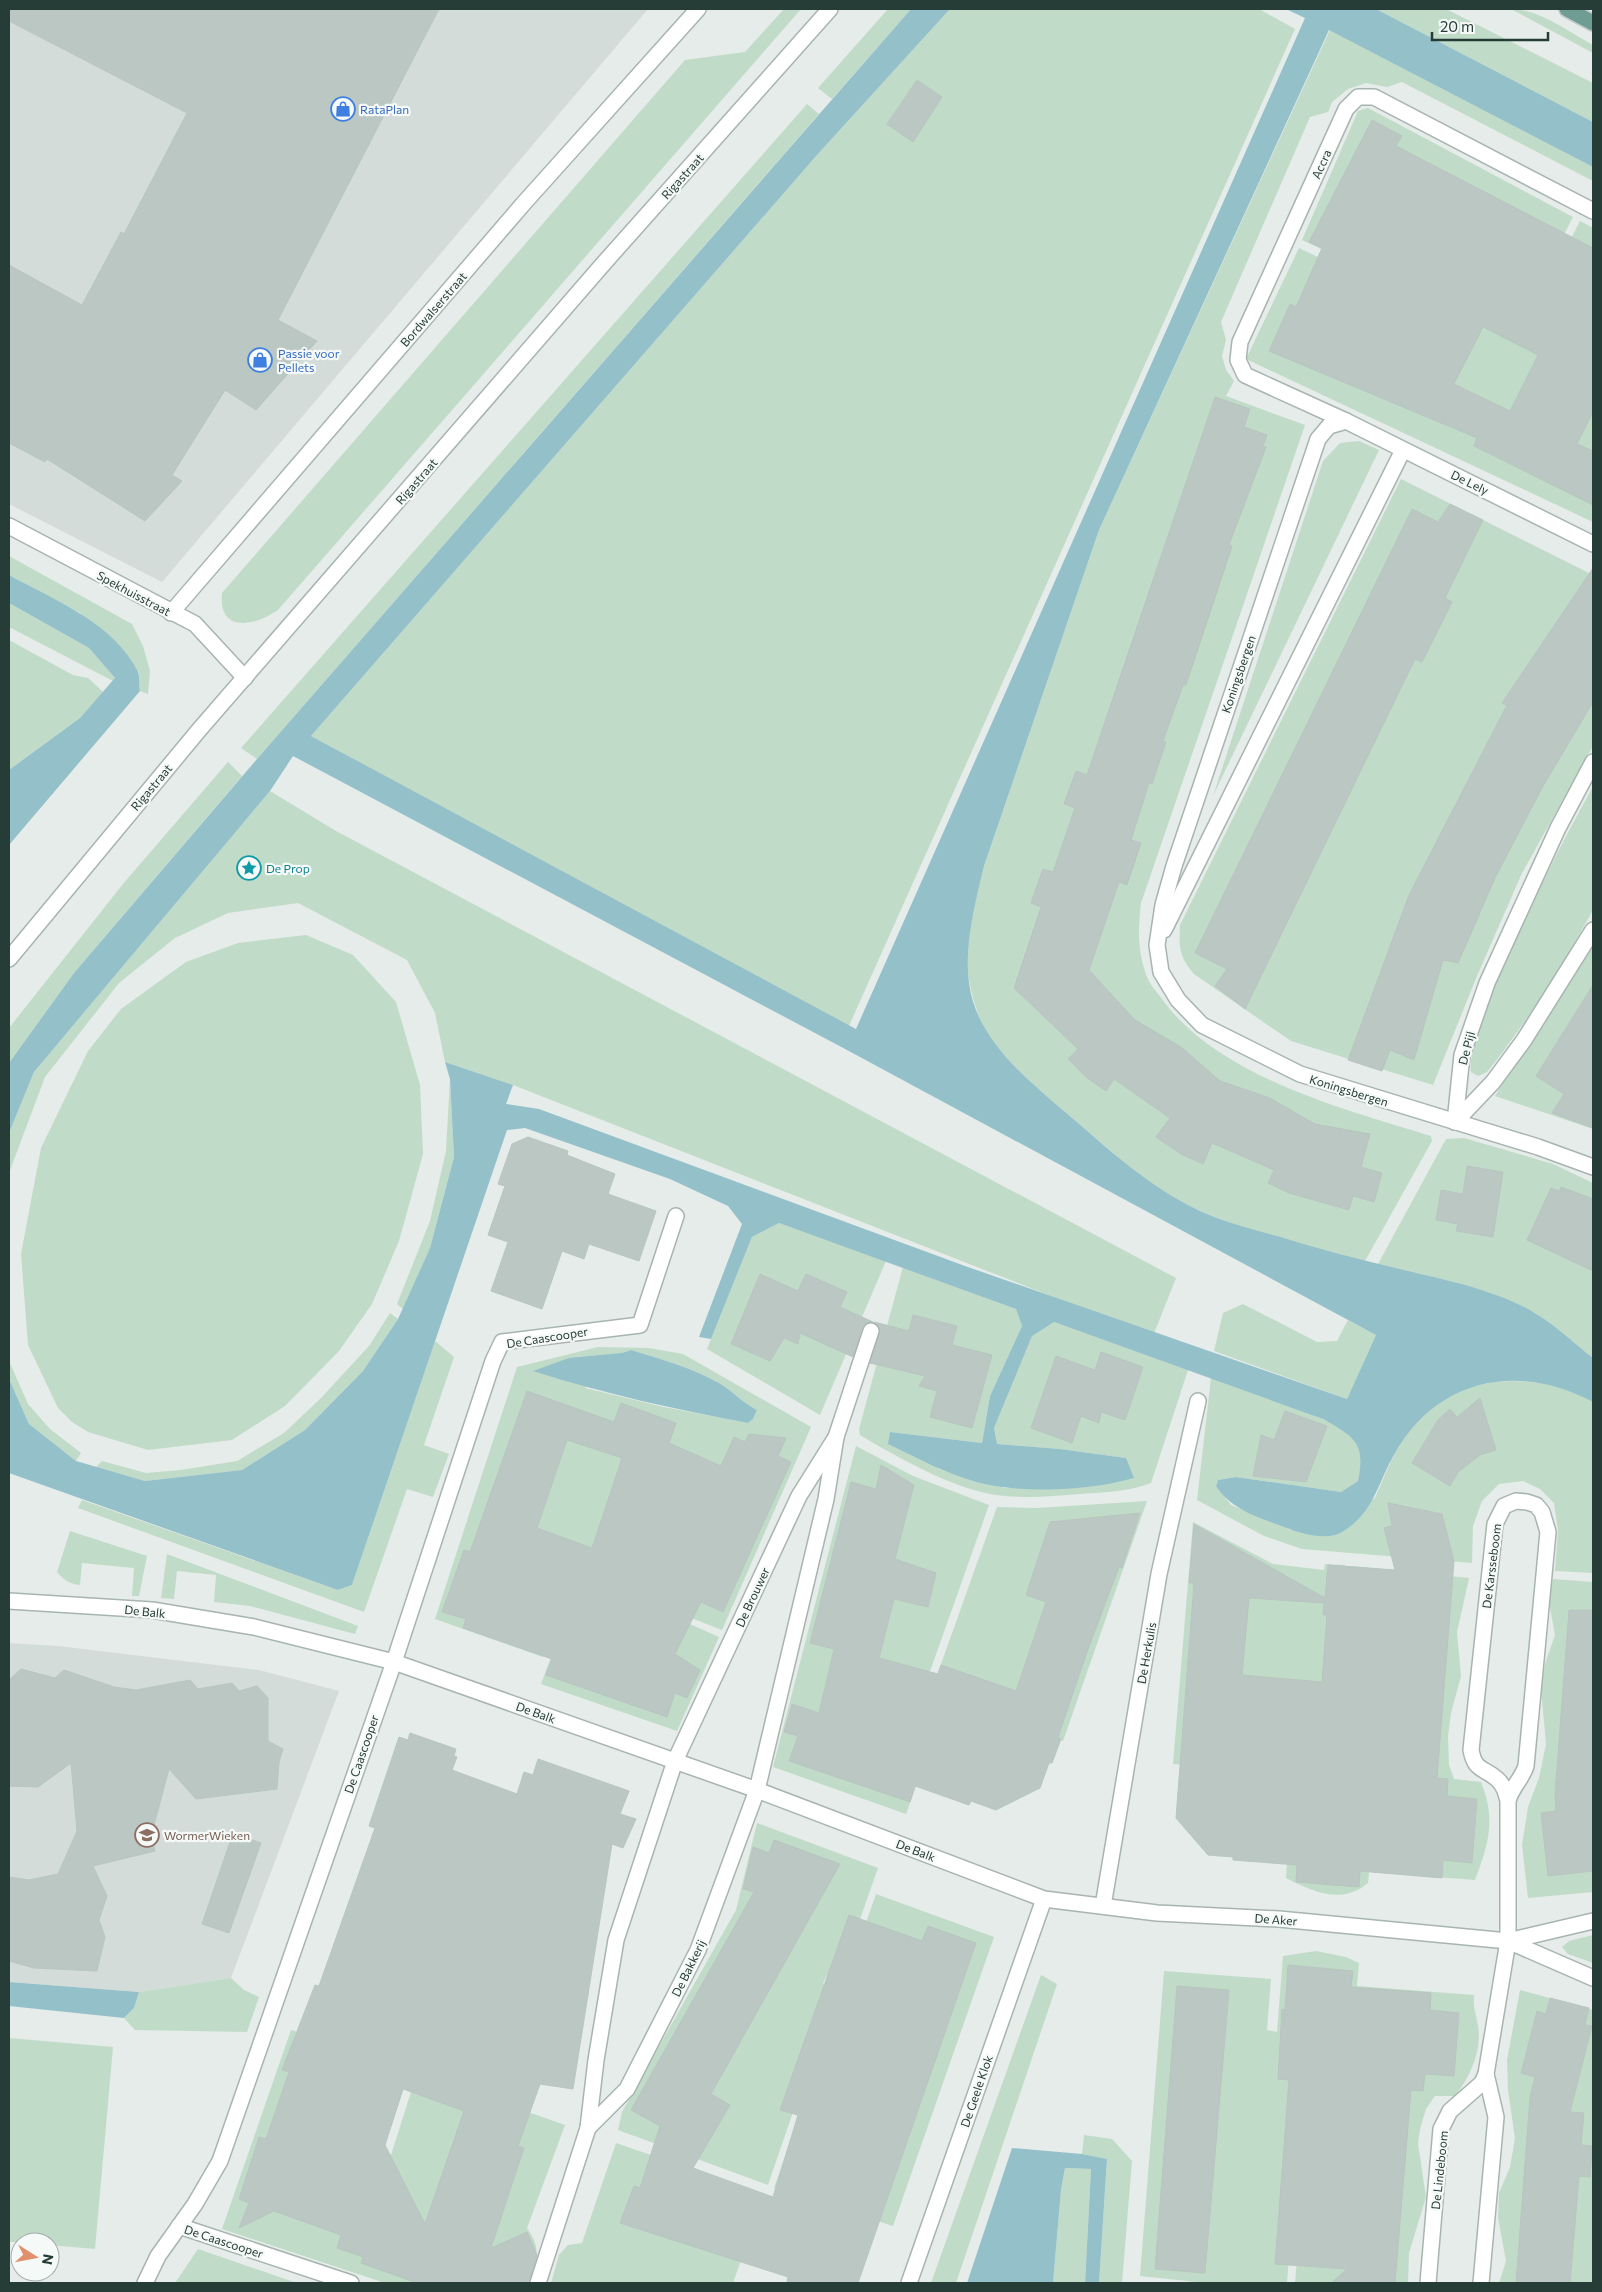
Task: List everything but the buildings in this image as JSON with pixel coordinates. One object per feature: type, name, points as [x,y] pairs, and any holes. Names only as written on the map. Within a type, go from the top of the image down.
[{"type":"main road","points":[[1566,9],[1593,23]]},
{"type":"street","name":"Bordwalserstraat","points":[[171,612],[524,203],[698,9]]},
{"type":"street","name":"Rigastraat","points":[[9,959],[199,730],[591,278],[830,9]]},
{"type":"street","name":"Accra","points":[[1346,421],[1245,375],[1238,360],[1240,342],[1346,109],[1358,97],[1374,97],[1593,211]]},
{"type":"street","name":"De Lely","points":[[1346,421],[1593,544]]},
{"type":"street","name":"Koningsbergen","points":[[1346,421],[1329,426],[1318,440],[1174,866],[1163,905],[1157,945],[1161,972],[1178,1000],[1202,1024],[1300,1074],[1593,1167]]},
{"type":"street","points":[[1157,945],[1403,450]]},
{"type":"street","name":"Spekhuisstraat","points":[[9,526],[195,624],[245,678]]},
{"type":"street","name":"De Pijl","points":[[1455,1122],[1462,1055],[1487,984],[1558,828],[1593,762]]},
{"type":"street","points":[[1455,1122],[1493,1082],[1524,1040],[1593,930]]},
{"type":"street","name":"De Caascooper","points":[[351,2283],[179,2226],[195,2204],[220,2161],[394,1662],[493,1361],[502,1342],[640,1324],[676,1216]]},
{"type":"street","name":"De Brouwer","points":[[757,1790],[826,1499],[836,1437],[871,1331]]},
{"type":"street","name":"De Herkulis","points":[[1103,1906],[1159,1574],[1198,1401]]},
{"type":"street","name":"De Brouwer","points":[[675,1762],[799,1496],[836,1437]]},
{"type":"street","name":"De Karsseboom","points":[[1508,1801],[1526,1766],[1548,1532],[1542,1512],[1536,1505],[1516,1501],[1504,1506],[1495,1524],[1471,1750],[1474,1763],[1481,1770],[1497,1779],[1506,1792],[1508,1801],[1508,1941]]},
{"type":"street","name":"De Balk","points":[[9,1601],[152,1610],[254,1627],[394,1662],[757,1790],[1044,1899]]},
{"type":"street","name":"De Bakkerij","points":[[538,2283],[588,2128],[596,2060],[616,1940],[675,1762]]},
{"type":"street","name":"De Bakkerij","points":[[588,2128],[627,2089],[694,1959],[757,1790]]},
{"type":"street","name":"De Aker","points":[[1044,1899],[1157,1913],[1279,1919],[1508,1941],[1593,1978]]},
{"type":"street","name":"De Geele Klok","points":[[909,2283],[1044,1899]]},
{"type":"street","name":"De Aker","points":[[1508,1941],[1593,1921]]},
{"type":"street","name":"De Lindeboom","points":[[1428,2283],[1441,2129],[1450,2111],[1482,2083],[1486,2074],[1508,1941]]},
{"type":"street","name":"De Lindeboom","points":[[1481,2283],[1496,2118],[1486,2074]]},
{"type":"street","points":[[144,2283],[158,2256],[179,2226]]},
{"type":"shaded area","points":[[9,9],[648,9],[162,582],[9,504]]},
{"type":"shaded area","name":"WormerWieken","points":[[9,1643],[58,1646],[259,1670],[339,1691],[231,1978],[139,1992],[9,1982]]},
{"type":"green space","points":[[784,9],[801,9],[278,610],[259,620],[240,623],[232,621],[226,615],[222,606],[222,593],[685,60],[745,52]]},
{"type":"green space","points":[[888,9],[911,9],[832,99],[818,88]]},
{"type":"green space","points":[[950,9],[1259,9],[1295,29],[848,1028],[311,736],[817,155]]},
{"type":"green space","points":[[1376,9],[1446,9],[1593,83],[1593,122]]},
{"type":"green space","points":[[1511,9],[1532,13],[1554,22],[1593,45],[1593,53]]},
{"type":"green space","points":[[1330,30],[1593,167],[1593,181],[1402,82],[1387,87],[1366,83],[1348,89],[1332,102],[1328,112],[1310,117],[1221,322],[1226,340],[1222,356],[1226,370],[1234,381],[1226,396],[1305,425],[1141,903],[1140,949],[1150,983],[1186,1026],[1215,1050],[1249,1070],[1285,1087],[1360,1114],[1431,1136],[1432,1141],[1365,1261],[1299,1245],[1212,1216],[1163,1191],[1136,1172],[1040,1090],[992,1041],[983,1026],[977,1010],[968,970],[971,925],[984,866],[1099,530]]},
{"type":"green space","points":[[807,104],[819,114],[257,759],[241,748]]},
{"type":"green space","points":[[1368,108],[1573,217],[1534,293],[1542,296],[1580,221],[1593,228],[1593,380],[1559,364],[1555,369],[1593,388],[1593,522],[1246,359],[1299,248],[1457,324],[1462,316],[1302,240],[1358,111]]},
{"type":"green space","points":[[1359,441],[1379,450],[1213,796],[1323,461],[1340,443]]},
{"type":"green space","points":[[1401,479],[1593,575],[1593,746],[1522,873],[1477,976],[1433,1085],[1291,1041],[1194,974],[1185,962],[1181,952],[1180,940],[1180,925]]},
{"type":"green space","points":[[9,556],[132,624],[143,646],[150,671],[148,694],[140,691],[139,673],[80,613],[9,575]]},
{"type":"green space","points":[[9,603],[89,648],[115,678],[113,681],[9,627]]},
{"type":"green space","points":[[9,640],[73,675],[88,678],[103,692],[80,718],[9,770]]},
{"type":"green space","points":[[228,762],[242,776],[74,973],[9,1063],[9,1028],[123,884]]},
{"type":"green space","points":[[1593,787],[1593,910],[1552,983],[1487,1072],[1478,1076],[1471,1072],[1473,1050],[1483,1016],[1499,975],[1562,844]]},
{"type":"green space","points":[[270,791],[336,831],[1176,1278],[1153,1336],[513,1085],[445,1062],[435,1013],[407,960],[298,903],[228,913],[175,938],[119,983],[45,1077],[9,1173],[9,1133],[34,1072]]},
{"type":"green space","points":[[306,935],[353,955],[396,1002],[420,1085],[423,1154],[399,1241],[372,1304],[339,1351],[285,1406],[232,1440],[148,1450],[88,1432],[72,1422],[58,1408],[28,1345],[21,1254],[41,1148],[88,1051],[121,1009],[186,962],[238,943]]},
{"type":"green space","points":[[1593,937],[1593,1129],[1495,1096]]},
{"type":"green space","points":[[450,1079],[454,1157],[430,1248],[403,1309],[397,1304],[430,1221],[446,1151]]},
{"type":"green space","points":[[1464,1138],[1553,1164],[1593,1183],[1593,1358],[1537,1314],[1491,1293],[1378,1264],[1446,1139]]},
{"type":"green space","points":[[779,1223],[886,1261],[820,1415],[707,1349],[752,1237]]},
{"type":"green space","points":[[903,1267],[1016,1309],[1022,1326],[990,1396],[982,1443],[890,1432],[939,1469],[976,1482],[1006,1488],[1126,1458],[1060,1449],[997,1444],[994,1428],[1032,1335],[1054,1322],[1188,1370],[1151,1483],[1125,1490],[1098,1493],[1038,1497],[996,1495],[979,1492],[944,1479],[908,1462],[860,1435],[859,1429]]},
{"type":"green space","points":[[1243,1304],[1317,1342],[1337,1341],[1348,1320],[1376,1335],[1347,1399],[1214,1351],[1223,1313]]},
{"type":"green space","points":[[390,1313],[398,1319],[363,1371],[305,1430],[242,1470],[145,1481],[96,1467],[102,1461],[146,1473],[181,1470],[237,1461],[284,1433],[321,1398],[369,1346]]},
{"type":"green space","points":[[435,1341],[454,1357],[424,1445],[449,1454],[433,1497],[407,1489],[364,1612],[78,1508],[82,1500],[338,1590],[352,1585]]},
{"type":"green space","points":[[598,1347],[649,1348],[683,1354],[811,1427],[722,1630],[686,1616],[683,1621],[719,1637],[677,1731],[541,1684],[581,1576],[605,1555],[582,1548],[543,1657],[435,1619],[517,1367]],"holes":[[[631,1350],[687,1368],[719,1383],[757,1410],[753,1419],[748,1423],[664,1407],[585,1388],[622,1353]]]},
{"type":"green space","points":[[9,1361],[28,1404],[50,1429],[81,1453],[76,1461],[29,1424],[9,1379]]},
{"type":"green space","points":[[1211,1378],[1328,1421],[1343,1430],[1356,1442],[1361,1458],[1358,1481],[1341,1492],[1236,1477],[1218,1480],[1216,1486],[1231,1505],[1291,1530],[1375,1498],[1394,1456],[1412,1428],[1438,1403],[1459,1392],[1481,1385],[1504,1381],[1527,1382],[1550,1385],[1572,1392],[1593,1402],[1593,1573],[1555,1571],[1558,1531],[1554,1503],[1540,1489],[1523,1481],[1499,1484],[1482,1501],[1473,1526],[1472,1563],[1302,1549],[1264,1536],[1197,1500]]},
{"type":"green space","points":[[856,1446],[913,1476],[989,1505],[923,1691],[944,1708],[906,1814],[773,1767]]},
{"type":"green space","points":[[1147,1501],[1063,1741],[930,1695],[997,1507],[1037,1508]]},
{"type":"green space","points":[[1193,1522],[1273,1564],[1324,1570],[1325,1564],[1345,1565],[1329,1747],[1337,1748],[1352,1566],[1469,1578],[1457,1632],[1461,1676],[1451,1713],[1448,1736],[1449,1765],[1454,1779],[1481,1782],[1486,1795],[1489,1831],[1484,1854],[1475,1880],[1369,1872],[1368,1883],[1358,1890],[1338,1895],[1317,1892],[1286,1878],[1293,1774],[1173,1764]]},
{"type":"green space","points":[[70,1531],[147,1556],[139,1596],[132,1596],[134,1568],[82,1563],[80,1585],[69,1582],[62,1577],[57,1572]]},
{"type":"green space","points":[[167,1554],[358,1626],[355,1634],[250,1606],[214,1602],[216,1575],[177,1571],[174,1599],[161,1598]]},
{"type":"green space","points":[[1553,1579],[1593,1582],[1593,1892],[1528,1898],[1522,1845],[1528,1807],[1539,1778],[1546,1744],[1541,1689],[1545,1664],[1555,1635],[1548,1597]]},
{"type":"green space","points":[[757,1823],[878,1868],[839,1979],[827,1975],[823,1983],[834,1992],[768,2185],[618,2130],[622,2112],[736,1910]]},
{"type":"green space","points":[[876,1894],[994,1937],[893,2226],[774,2188]]},
{"type":"green space","points":[[1593,1935],[1593,1963],[1568,1954],[1562,1947],[1569,1941]]},
{"type":"green space","points":[[1316,1951],[1346,1957],[1359,1963],[1357,1986],[1474,1995],[1474,2008],[1479,2035],[1474,2063],[1455,2096],[1435,2096],[1426,2109],[1420,2129],[1418,2144],[1426,2197],[1409,2253],[1408,2283],[1295,2283],[1311,2080],[1302,2080],[1287,2283],[1206,2283],[1140,2276],[1164,1971],[1271,1979],[1267,2030],[1277,2032],[1283,1956]]},
{"type":"green space","points":[[1041,1975],[1057,1984],[956,2283],[931,2283]]},
{"type":"green space","points":[[231,1978],[244,1990],[259,1997],[247,2032],[135,2030],[124,2018],[134,2008],[139,1992]]},
{"type":"green space","points":[[1520,1990],[1593,2010],[1593,2283],[1499,2283],[1506,2261],[1498,2218],[1499,2193],[1510,2167],[1515,2138],[1508,2090],[1507,2060]]},
{"type":"green space","points":[[291,2030],[410,2070],[382,2152],[391,2155],[417,2073],[565,2125],[527,2228],[535,2243],[536,2255],[527,2283],[385,2283],[222,2229]]},
{"type":"green space","points":[[9,2038],[113,2047],[95,2249],[60,2246],[60,2232],[10,2232],[9,2242]]},
{"type":"green space","points":[[1084,2135],[1112,2139],[1132,2161],[1122,2283],[1099,2283],[1107,2159],[1082,2154]]},
{"type":"green space","points":[[616,2143],[764,2194],[733,2283],[551,2283],[559,2255],[568,2245],[582,2243]]},
{"type":"green space","points":[[1065,2168],[1091,2169],[1085,2283],[1053,2283],[1061,2190]]},
{"type":"green space","points":[[198,2249],[297,2283],[175,2283]]},
{"type":"water","points":[[911,9],[950,9],[817,155],[311,736],[856,1029],[1305,18],[1286,9],[1376,9],[1593,122],[1593,167],[1329,30],[1099,530],[984,866],[969,939],[969,983],[973,1003],[981,1022],[1004,1055],[1049,1098],[1124,1162],[1156,1186],[1190,1206],[1232,1223],[1340,1254],[1456,1282],[1523,1306],[1552,1325],[1593,1358],[1593,1402],[1565,1390],[1537,1383],[1509,1381],[1482,1385],[1456,1394],[1432,1409],[1412,1429],[1394,1455],[1368,1507],[1353,1524],[1335,1535],[1310,1535],[1244,1511],[1222,1494],[1216,1486],[1218,1480],[1236,1477],[1341,1492],[1358,1481],[1360,1468],[1359,1449],[1350,1436],[1323,1419],[1054,1322],[1032,1336],[994,1428],[997,1444],[1060,1449],[1126,1458],[1134,1478],[1096,1486],[1055,1489],[1014,1488],[976,1482],[942,1470],[888,1444],[890,1432],[982,1443],[990,1396],[1022,1326],[1016,1309],[779,1223],[752,1237],[711,1339],[699,1337],[742,1224],[728,1206],[670,1179],[525,1128],[507,1130],[352,1585],[338,1590],[9,1473],[9,1379],[29,1424],[76,1461],[145,1481],[242,1470],[305,1430],[363,1371],[398,1319],[430,1248],[454,1157],[450,1079],[445,1062],[513,1085],[506,1104],[539,1109],[965,1266],[1347,1399],[1376,1335],[847,1050],[293,756],[270,791],[34,1072],[9,1133],[9,1063],[74,973],[257,759]]},
{"type":"water","points":[[9,575],[81,614],[99,626],[127,655],[138,672],[140,691],[9,845],[9,770],[80,718],[115,678],[89,648],[9,603]]},
{"type":"water","points":[[631,1350],[687,1368],[719,1383],[757,1410],[753,1419],[748,1423],[667,1406],[586,1387],[533,1371],[569,1358],[622,1353]]},
{"type":"water","points":[[9,1982],[139,1992],[134,2008],[124,2018],[9,2006]]},
{"type":"water","points":[[1012,2148],[1082,2154],[1107,2159],[1099,2283],[1085,2283],[1091,2169],[1065,2168],[1061,2190],[1053,2283],[967,2283]]},
{"type":"place","name":"RataPlan","points":[[343,109]]},
{"type":"place","name":"Passie voor Pellets","points":[[260,360]]},
{"type":"place","name":"De Prop","points":[[249,868]]},
{"type":"place","name":"WormerWieken","points":[[147,1835]]}]
